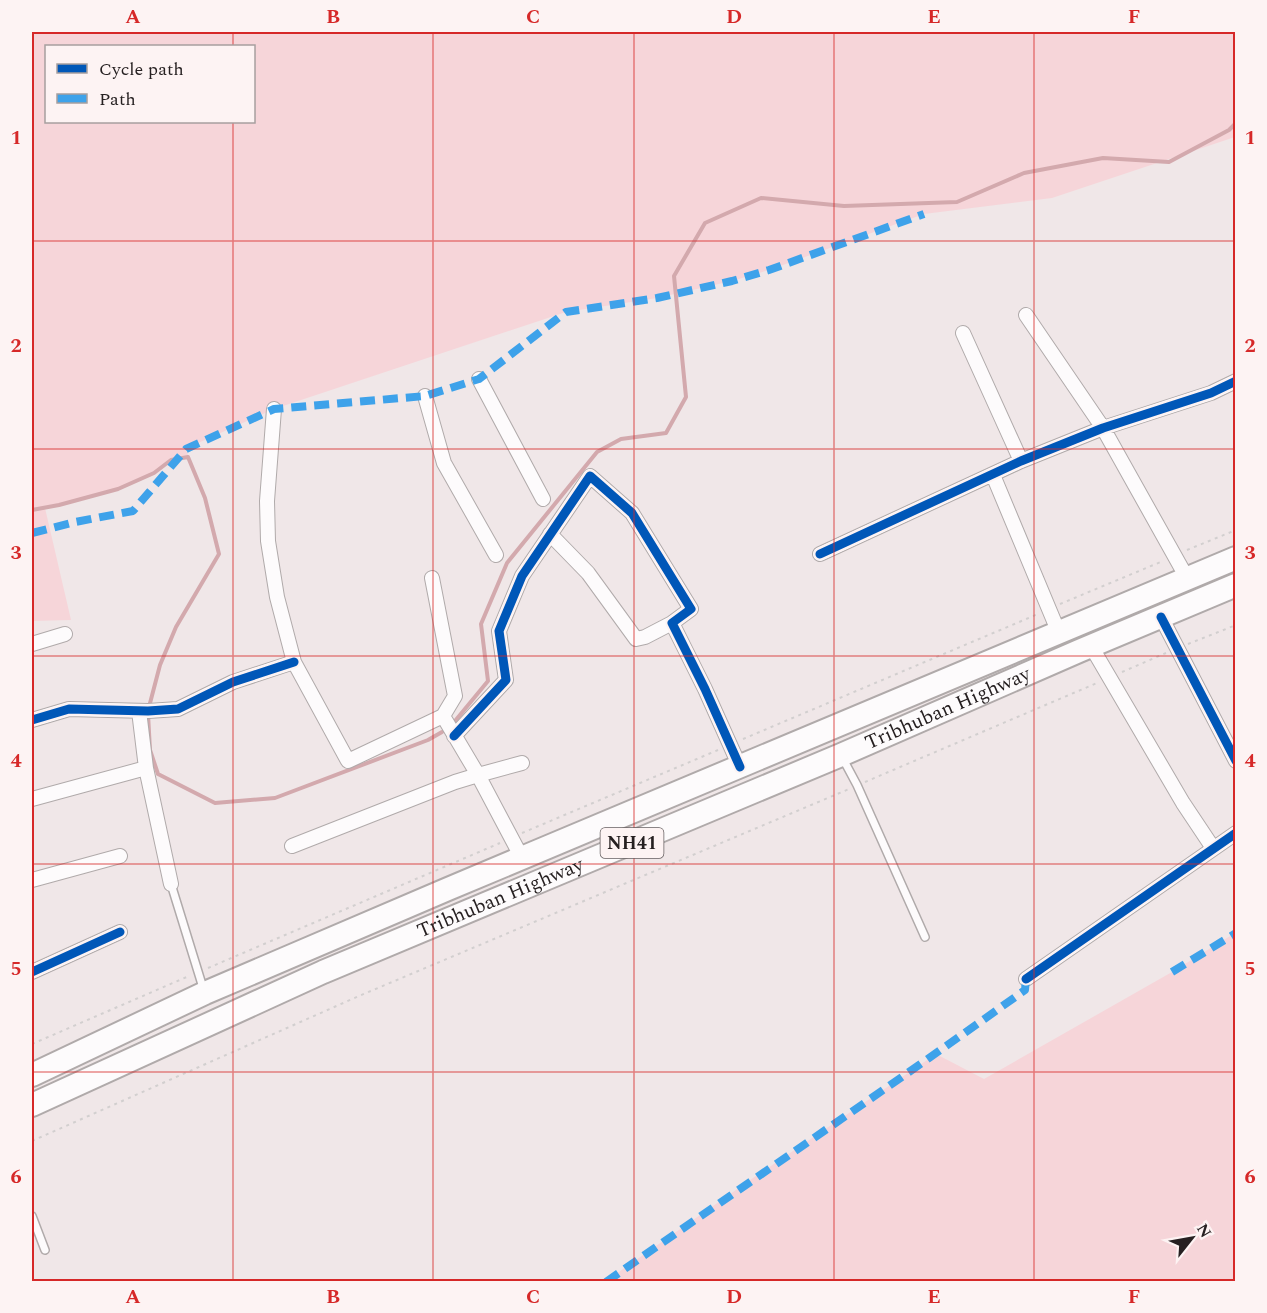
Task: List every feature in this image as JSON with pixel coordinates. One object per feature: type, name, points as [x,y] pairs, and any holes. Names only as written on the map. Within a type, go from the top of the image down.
[{"type":"highway","name":"Tribhuban Highway","points":[[32,1075],[201,983],[522,858],[1236,558]]},
{"type":"highway","name":"Tribhuban Highway","points":[[32,1105],[323,972],[841,755],[1091,646],[1234,589]]},
{"type":"highway","points":[[1022,648],[1035,670]]},
{"type":"street","points":[[1026,315],[1103,428],[1187,578]]},
{"type":"street","points":[[963,333],[1021,461]]},
{"type":"street","points":[[479,379],[543,499]]},
{"type":"street","points":[[820,554],[1021,461],[1103,428],[1211,393],[1236,381]]},
{"type":"street","points":[[425,396],[444,463],[496,555]]},
{"type":"street","points":[[274,409],[267,501],[268,541],[277,597],[294,662],[348,761],[443,716],[455,696],[432,578]]},
{"type":"street","points":[[993,475],[1059,633]]},
{"type":"street","points":[[454,736],[506,680],[499,631],[522,576],[550,534],[590,476],[632,513],[691,609],[645,638],[636,639],[588,573],[550,534]]},
{"type":"street","points":[[1161,617],[1236,762]]},
{"type":"street","points":[[672,623],[705,688],[740,766]]},
{"type":"street","points":[[32,644],[65,634]]},
{"type":"street","points":[[1091,646],[1183,803],[1213,849]]},
{"type":"street","points":[[32,720],[69,709],[139,711],[178,709],[234,682],[294,662]]},
{"type":"street","points":[[139,711],[146,768],[171,884]]},
{"type":"street","points":[[443,716],[478,775],[522,858]]},
{"type":"street","points":[[292,846],[478,775],[522,763]]},
{"type":"street","points":[[32,799],[146,768]]},
{"type":"street","points":[[1026,979],[1236,833]]},
{"type":"street","points":[[32,880],[120,856]]},
{"type":"street","points":[[32,972],[120,932]]},
{"type":"lane","points":[[841,755],[857,785],[925,937]]},
{"type":"lane","points":[[171,884],[201,983]]},
{"type":"lane","points":[[32,1216],[45,1250]]},
{"type":"path","points":[[32,1044],[201,983],[511,838],[1236,530]]},
{"type":"path","points":[[32,1141],[370,991],[1236,625]]},
{"type":"shaded area","points":[[32,32],[1235,32],[1235,137],[1052,198],[924,214],[769,270],[732,281],[657,298],[566,312],[274,409],[187,448],[188,457],[171,460],[154,473],[118,489],[45,508],[71,620],[32,621]]},
{"type":"shaded area","points":[[1235,933],[1235,1281],[606,1281],[936,1054],[984,1079],[1172,972]]},
{"type":"waterway","points":[[455,721],[488,681],[481,624],[507,563],[597,452],[621,439],[666,433],[686,397],[674,276],[705,223],[761,198],[844,206],[957,202],[1024,173],[1103,158],[1169,162],[1229,130],[1236,123]]},
{"type":"waterway","points":[[32,510],[118,489],[154,473],[171,460],[188,457],[205,498],[219,554],[176,627],[160,665],[149,707]]},
{"type":"waterway","points":[[148,714],[150,750],[158,774],[215,803],[275,798],[428,740],[442,732]]},
{"type":"marked path","points":[[32,533],[133,511],[186,449],[274,409],[425,396],[479,379],[566,312],[657,298],[732,281],[769,270],[924,214]]},
{"type":"marked path","points":[[1172,972],[1236,933]]},
{"type":"marked path","points":[[606,1282],[1025,990],[1026,979]]},
{"type":"cycle path","points":[[820,554],[1021,461],[1103,428],[1211,393],[1236,381]]},
{"type":"cycle path","points":[[454,736],[506,680],[499,631],[522,576],[590,476],[632,513],[691,609],[672,623],[740,767]]},
{"type":"cycle path","points":[[1161,617],[1236,761]]},
{"type":"cycle path","points":[[32,720],[69,709],[148,711],[178,709],[233,682],[294,662]]},
{"type":"cycle path","points":[[1026,979],[1236,833]]},
{"type":"cycle path","points":[[32,972],[120,932]]}]
